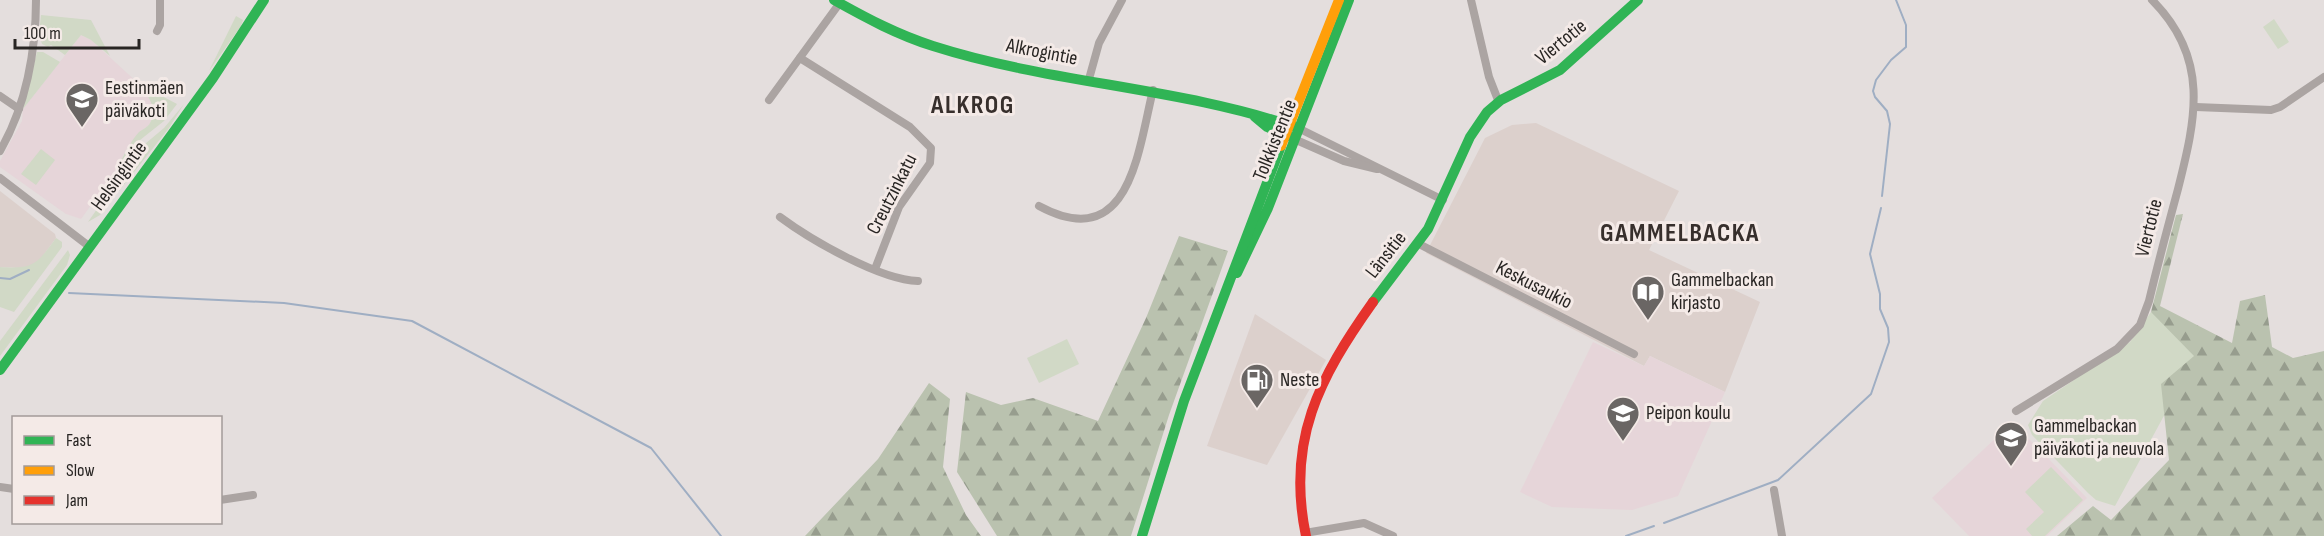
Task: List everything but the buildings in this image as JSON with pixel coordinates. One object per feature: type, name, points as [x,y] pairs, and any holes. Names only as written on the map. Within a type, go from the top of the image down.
[{"type":"street","points":[[0,151],[19,109],[32,54],[36,0]]},
{"type":"street","points":[[157,31],[160,25],[160,0]]},
{"type":"street","name":"Helsingintie","points":[[0,370],[213,78],[264,0]]},
{"type":"street","points":[[1089,79],[1099,43],[1122,0]]},
{"type":"street","name":"Tolkkistentie","points":[[1292,132],[1340,0]]},
{"type":"street","name":"Tolkkistentie","points":[[1142,536],[1184,401],[1257,204],[1292,132],[1349,0]]},
{"type":"street","points":[[1471,0],[1498,100]]},
{"type":"street","name":"Viertotie","points":[[1498,100],[1550,77],[1638,0]]},
{"type":"street","name":"Viertotie","points":[[2016,411],[2118,348],[2140,325],[2150,301],[2190,141],[2196,107],[2195,87],[2187,53],[2170,21],[2152,0]]},
{"type":"street","points":[[769,100],[800,58],[836,2]]},
{"type":"street","name":"Alkrogintie","points":[[836,2],[907,37],[955,52],[1016,67],[1196,99],[1252,115],[1267,127],[1292,132]]},
{"type":"street","name":"Creutzinkatu","points":[[800,58],[910,127],[931,148],[930,163],[899,207],[874,269]]},
{"type":"street","points":[[2196,107],[2271,110],[2280,108],[2324,76]]},
{"type":"street","points":[[1039,206],[1058,216],[1078,219],[1103,212],[1124,195],[1132,175],[1153,90]]},
{"type":"street","points":[[0,96],[19,109]]},
{"type":"street","name":"Länsitie","points":[[1306,534],[1299,498],[1300,454],[1317,393],[1384,286],[1419,244],[1443,200],[1471,138],[1485,113],[1498,100]]},
{"type":"street","points":[[1292,132],[1344,161],[1382,170],[1443,200]]},
{"type":"street","points":[[0,178],[90,247]]},
{"type":"street","points":[[780,217],[798,230],[874,269],[906,280],[918,281]]},
{"type":"street","name":"Keskusaukio","points":[[1419,244],[1634,354]]},
{"type":"street","points":[[1774,490],[1782,536]]},
{"type":"street","points":[[222,500],[253,495]]},
{"type":"street","points":[[1306,534],[1364,523],[1393,536]]},
{"type":"shaded area","name":"Eestinmäen päiväkoti","points":[[81,35],[91,40],[139,84],[152,103],[153,114],[150,124],[127,148],[117,169],[81,219],[66,214],[0,167],[0,161],[22,121],[23,109]]},
{"type":"shaded area","points":[[1536,123],[1679,191],[1649,250],[1760,302],[1725,392],[1650,356],[1644,366],[1426,253],[1485,138],[1512,125]]},
{"type":"shaded area","points":[[0,191],[55,234],[56,238],[36,265],[21,268],[0,267]]},
{"type":"shaded area","points":[[1255,314],[1326,360],[1267,465],[1207,446]]},
{"type":"shaded area","name":"Peipon koulu","points":[[1593,342],[1644,366],[1650,356],[1725,392],[1678,496],[1632,510],[1552,507],[1520,492]]},
{"type":"shaded area","name":"Gammelbackan päiväkoti ja neuvola","points":[[2016,430],[2027,437],[2087,498],[2047,536],[1969,536],[1932,498],[2000,434]]},
{"type":"green space","points":[[41,15],[91,20],[110,56],[91,40],[81,35],[65,55],[51,45],[48,47],[42,44],[39,34]]},
{"type":"green space","points":[[236,16],[243,20],[241,26],[209,71]]},
{"type":"green space","points":[[2274,19],[2289,42],[2278,49],[2263,27]]},
{"type":"green space","points":[[37,52],[43,52],[60,62],[23,109]]},
{"type":"green space","points":[[139,84],[177,104],[164,121],[140,140],[117,169],[132,141],[139,132],[147,127],[152,117],[153,107]]},
{"type":"green space","points":[[184,104],[169,128],[100,215],[88,222],[139,149],[164,128]]},
{"type":"green space","points":[[41,149],[55,160],[36,185],[21,174]]},
{"type":"green space","points":[[2183,214],[2160,306],[2232,343],[2240,301],[2265,295],[2272,347],[2293,358],[2324,351],[2324,536],[2057,536],[2093,506],[2111,520],[2169,460],[2161,384],[2194,356],[2151,312],[2176,215]]},
{"type":"green space","points":[[1179,236],[1228,251],[1169,415],[1131,536],[997,536],[957,472],[966,392],[1001,405],[1033,398],[1098,421],[1146,318]]},
{"type":"green space","points":[[56,238],[62,242],[62,247],[14,312],[0,307],[0,267],[20,267],[33,263],[44,254]]},
{"type":"green space","points":[[68,250],[70,255],[67,265],[0,356],[0,341]]},
{"type":"green space","points":[[2151,312],[2204,342],[2115,506],[2096,500],[2088,493],[2032,435],[2028,425],[2043,401],[2130,342]]},
{"type":"green space","points":[[1067,339],[1079,364],[1039,383],[1027,358]]},
{"type":"green space","points":[[929,383],[950,399],[943,467],[966,515],[981,536],[805,536],[878,459]]},
{"type":"green space","points":[[2051,467],[2083,500],[2045,536],[2032,536],[2026,529],[2044,512],[2025,492]]},
{"type":"waterway","points":[[1882,196],[1890,124],[1887,111],[1875,97],[1873,91],[1876,80],[1891,60],[1906,47],[1906,25],[1896,0]]},
{"type":"waterway","points":[[1664,523],[1778,480],[1871,394],[1889,342],[1888,328],[1880,309],[1880,294],[1870,254],[1881,208]]},
{"type":"waterway","points":[[0,278],[10,279],[29,270]]},
{"type":"waterway","points":[[69,293],[284,303],[412,321],[651,448],[721,536]]},
{"type":"waterway","points":[[1626,536],[1654,526]]},
{"type":"traffic: fast","points":[[0,370],[213,78],[264,0]]},
{"type":"traffic: fast","points":[[834,0],[907,37],[978,59],[1208,103],[1298,128]]},
{"type":"traffic: fast","points":[[1237,273],[1268,208],[1349,0]]},
{"type":"traffic: fast","points":[[1373,302],[1428,229],[1470,137],[1487,112],[1501,100],[1560,70],[1638,0]]},
{"type":"traffic: fast","points":[[1255,117],[1267,127],[1291,137]]},
{"type":"traffic: fast","points":[[1142,536],[1184,401],[1281,146]]},
{"type":"traffic: slow","points":[[1281,146],[1339,0]]},
{"type":"traffic: jam","points":[[1306,536],[1301,502],[1300,470],[1304,440],[1312,412],[1337,357],[1373,302]]},
{"type":"place","name":"Eestinmäen päiväkoti","points":[[82,128]]},
{"type":"place","name":"Gammelbackan kirjasto","points":[[1648,321]]},
{"type":"place","name":"Neste","points":[[1257,409]]},
{"type":"place","name":"Peipon koulu","points":[[1623,442]]},
{"type":"place","name":"Gammelbackan päiväkoti ja neuvola","points":[[2011,467]]},
{"type":"district","name":"ALKROG","points":[[973,105]]},
{"type":"district","name":"GAMMELBACKA","points":[[1680,233]]}]
